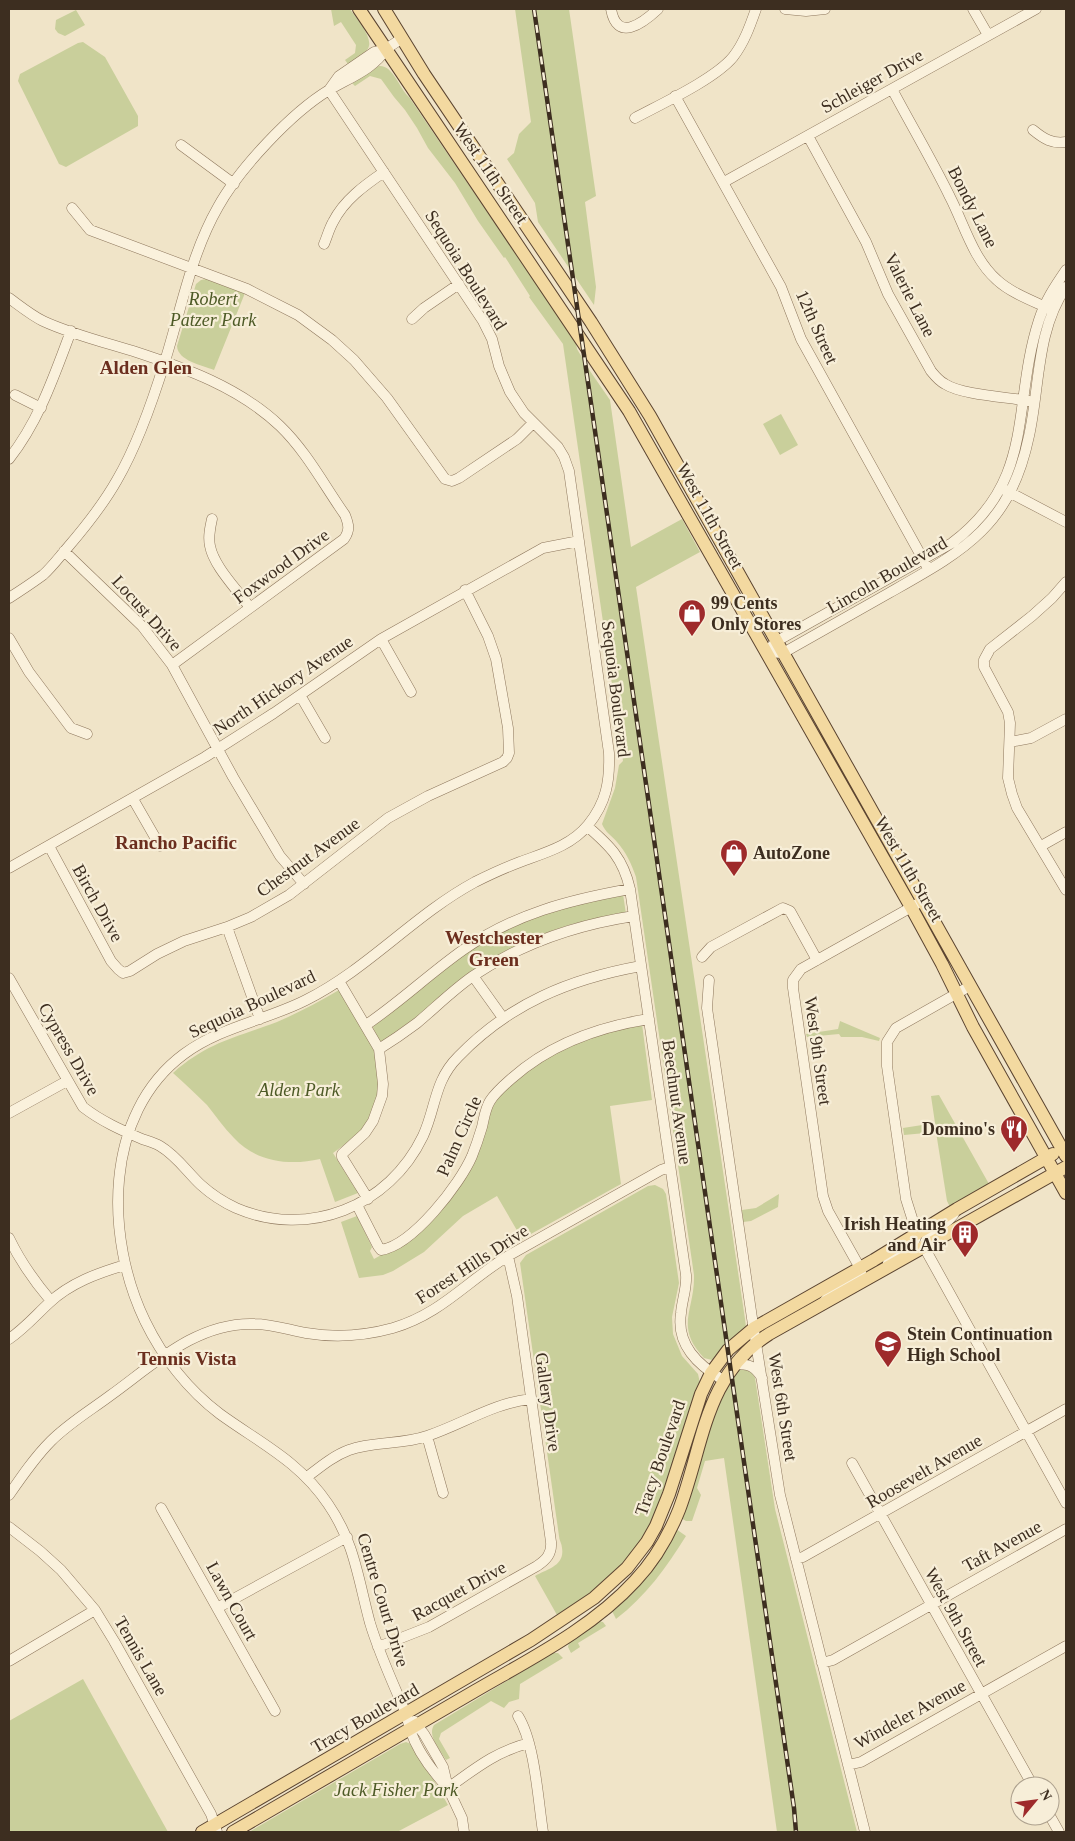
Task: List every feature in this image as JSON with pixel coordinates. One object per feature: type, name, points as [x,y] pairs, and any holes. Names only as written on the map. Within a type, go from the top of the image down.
[{"type":"main road","name":"West 11th Street","points":[[359,9],[612,384],[645,437],[766,652],[916,904],[970,986],[1065,1150]]},
{"type":"main road","name":"West 11th Street","points":[[384,9],[401,39],[630,384],[665,442],[777,641],[916,904],[974,1027],[1046,1158],[1061,1171],[1066,1193]]},
{"type":"main road","name":"Tracy Boulevard","points":[[202,1832],[219,1830],[406,1714],[553,1627],[594,1598],[627,1568],[647,1542],[661,1517],[701,1394],[711,1373],[728,1350],[754,1328],[860,1268],[957,1208],[1046,1158],[1065,1150]]},
{"type":"main road","name":"Tracy Boulevard","points":[[233,1832],[559,1641],[611,1604],[635,1581],[655,1556],[673,1523],[684,1496],[709,1412],[723,1380],[735,1364],[757,1343],[885,1268],[1061,1171]]},
{"type":"street","points":[[611,9],[613,19],[621,27],[628,29],[637,26],[658,9]]},
{"type":"street","points":[[635,118],[718,72],[732,58],[744,40],[756,9]]},
{"type":"street","points":[[786,9],[806,11],[825,9]]},
{"type":"street","points":[[973,9],[988,35]]},
{"type":"street","name":"Schleiger Drive","points":[[724,182],[1036,9]]},
{"type":"street","points":[[9,598],[44,574],[76,537],[118,479],[142,427],[205,234],[218,207],[234,184],[267,144],[290,121],[329,90],[339,76],[374,52],[386,49],[401,39]]},
{"type":"street","name":"Bondy Lane","points":[[892,89],[951,197],[970,240],[984,265],[996,279],[1006,286],[1049,308]]},
{"type":"street","name":"Sequoia Boulevard","points":[[129,1132],[141,1101],[167,1070],[184,1054],[212,1037],[305,1000],[339,982],[423,915],[452,896],[494,873],[563,845],[588,826],[605,795],[610,774],[609,753],[569,471],[564,457],[558,447],[524,413],[510,392],[492,339],[483,321],[329,90]]},
{"type":"street","name":"12th Street","points":[[675,96],[781,287],[800,339],[929,570]]},
{"type":"street","points":[[1033,130],[1046,140],[1054,143],[1066,142]]},
{"type":"street","name":"Valerie Lane","points":[[808,136],[866,242],[888,294],[931,371],[946,385],[958,390],[1029,401]]},
{"type":"street","points":[[181,146],[234,184]]},
{"type":"street","points":[[324,244],[332,222],[343,206],[356,193],[384,172]]},
{"type":"street","points":[[72,208],[90,230],[179,263],[192,270],[247,289],[276,302],[298,315],[332,340],[354,360],[387,398],[445,479],[452,481],[459,478],[517,439],[533,423]]},
{"type":"street","name":"Lincoln Boulevard","points":[[783,653],[959,552],[993,520],[1006,490],[1029,401],[1032,350],[1049,308],[1054,287],[1066,270]]},
{"type":"street","points":[[412,319],[459,284]]},
{"type":"street","name":"Lincoln Boulevard","points":[[1049,308],[1066,287]]},
{"type":"street","name":"Foxwood Drive","points":[[9,298],[24,310],[43,321],[165,361],[209,379],[243,397],[262,410],[281,428],[307,459],[349,524],[349,532],[344,539],[172,665]]},
{"type":"street","points":[[9,459],[22,443],[41,408],[71,331]]},
{"type":"street","points":[[15,394],[41,408]]},
{"type":"street","points":[[1006,490],[1066,522]]},
{"type":"street","name":"Lincoln Boulevard","points":[[766,652],[777,641],[952,543],[968,531],[1006,490]]},
{"type":"street","points":[[212,519],[209,545],[214,560],[250,608]]},
{"type":"street","name":"North Hickory Avenue","points":[[9,868],[133,799],[218,748],[300,695],[381,639],[465,590],[543,548],[579,540]]},
{"type":"street","name":"Locust Drive","points":[[64,551],[142,626],[172,665],[280,856],[304,884]]},
{"type":"street","points":[[1066,582],[1032,616],[990,649],[984,660],[984,667],[1008,712],[1010,722],[1008,778],[1012,794],[1017,808],[1066,890]]},
{"type":"street","name":"Chestnut Avenue","points":[[123,973],[184,941],[251,917],[289,895],[388,818],[428,796],[503,762],[507,758],[509,753],[508,728],[496,659],[488,636],[465,590]]},
{"type":"street","points":[[9,638],[28,672],[72,728],[87,734]]},
{"type":"street","points":[[381,639],[411,692]]},
{"type":"street","points":[[766,652],[783,653]]},
{"type":"street","points":[[300,695],[325,738]]},
{"type":"street","points":[[1010,742],[1031,738],[1066,719]]},
{"type":"street","points":[[133,799],[160,846]]},
{"type":"street","name":"Beechnut Avenue","points":[[588,826],[610,846],[620,860],[627,875],[630,889],[686,1275],[686,1291],[680,1314],[681,1330],[690,1353],[703,1367],[723,1380]]},
{"type":"street","points":[[1041,846],[1066,832]]},
{"type":"street","name":"Birch Drive","points":[[48,846],[112,961],[118,970],[123,973]]},
{"type":"street","points":[[366,1025],[398,1003],[430,975],[464,950],[507,924],[562,903],[630,889]]},
{"type":"street","name":"West 9th Street","points":[[860,1268],[828,1211],[823,1196],[793,980],[797,974],[817,960],[916,904]]},
{"type":"street","points":[[702,957],[711,947],[783,908],[790,911],[817,960]]},
{"type":"street","points":[[379,1049],[417,1023],[473,976],[512,953],[537,941],[581,926],[634,916]]},
{"type":"street","points":[[227,927],[260,1019]]},
{"type":"street","name":"Palm Circle","points":[[129,1132],[158,1145],[172,1154],[200,1184],[215,1196],[235,1207],[260,1216],[278,1219],[303,1220],[338,1213],[368,1199],[397,1176],[424,1135],[436,1094],[447,1071],[457,1058],[503,1018],[533,1000],[571,983],[641,966]]},
{"type":"street","points":[[473,976],[503,1018]]},
{"type":"street","name":"Cypress Drive","points":[[9,978],[11,989],[83,1107],[96,1118],[129,1132]]},
{"type":"street","name":"West 6th Street","points":[[709,980],[707,1008],[780,1495],[864,1832]]},
{"type":"street","points":[[339,982],[379,1049],[383,1084],[378,1109],[365,1133],[342,1154],[342,1158],[368,1199]]},
{"type":"street","points":[[885,1268],[890,1259],[914,1243],[917,1234],[906,1199],[887,1066],[887,1042],[896,1028],[970,986]]},
{"type":"street","name":"Palm Circle","points":[[357,1205],[381,1250],[397,1242],[412,1232],[437,1209],[456,1184],[471,1157],[489,1102],[509,1081],[547,1052],[578,1037],[613,1026],[649,1019]]},
{"type":"street","points":[[9,1113],[67,1081]]},
{"type":"street","name":"Centre Court Drive","points":[[129,1132],[119,1181],[118,1218],[125,1265],[140,1310],[166,1356],[203,1400],[280,1454],[307,1477],[341,1523],[356,1563],[378,1648],[434,1773],[448,1788],[462,1818],[464,1832]]},
{"type":"street","name":"Forest Hills Drive","points":[[9,1495],[36,1458],[64,1429],[166,1356],[198,1336],[223,1327],[241,1324],[268,1325],[305,1333],[342,1336],[371,1333],[393,1328],[418,1319],[442,1306],[489,1268],[508,1256],[661,1170],[670,1167]]},
{"type":"street","points":[[957,1208],[949,1222],[926,1239],[924,1247],[1066,1503]]},
{"type":"street","points":[[9,1238],[16,1253],[36,1283],[51,1301]]},
{"type":"street","name":"Gallery Drive","points":[[508,1256],[517,1296],[552,1542],[550,1553]]},
{"type":"street","points":[[9,1339],[19,1332],[51,1301],[72,1286],[93,1275],[125,1265]]},
{"type":"street","points":[[823,1304],[833,1291],[859,1275],[860,1268]]},
{"type":"street","points":[[735,1364],[747,1364],[754,1367],[763,1381]]},
{"type":"street","points":[[307,1477],[335,1457],[350,1450],[427,1436],[499,1405],[516,1400],[531,1399]]},
{"type":"street","name":"Roosevelt Avenue","points":[[796,1559],[880,1515],[1066,1409]]},
{"type":"street","points":[[427,1436],[443,1493]]},
{"type":"street","name":"West 9th Street","points":[[852,1463],[1027,1776]]},
{"type":"street","name":"Lawn Court","points":[[161,1508],[275,1711]]},
{"type":"street","name":"Tennis Lane","points":[[9,1527],[61,1570],[95,1610],[219,1830]]},
{"type":"street","name":"Taft Avenue","points":[[822,1663],[833,1660],[1066,1529]]},
{"type":"street","points":[[217,1608],[347,1537]]},
{"type":"street","name":"Racquet Drive","points":[[378,1648],[429,1627],[537,1566],[550,1553]]},
{"type":"street","points":[[9,1661],[95,1610]]},
{"type":"street","name":"Windeler Avenue","points":[[848,1765],[861,1762],[1066,1646]]},
{"type":"street","points":[[518,1716],[523,1724],[529,1743],[543,1832]]},
{"type":"street","points":[[448,1788],[493,1756],[529,1743]]},
{"type":"green space","points":[[331,9],[350,9],[364,29],[369,41],[367,50],[348,64],[345,60],[355,53],[356,45],[341,22],[334,26]]},
{"type":"green space","points":[[515,9],[569,9],[596,196],[585,202],[596,287],[594,305],[538,222],[535,203],[507,159],[514,153],[519,134],[531,122]]},
{"type":"green space","points":[[76,10],[85,25],[65,36],[58,33],[55,29],[56,20]]},
{"type":"green space","points":[[83,42],[105,57],[138,116],[138,126],[66,167],[59,164],[18,81],[20,74]]},
{"type":"green space","points":[[379,66],[388,69],[392,73],[409,97],[576,343],[577,349],[590,371],[610,400],[631,547],[682,519],[700,552],[636,587],[746,1327],[712,1360],[704,1358],[695,1347],[688,1327],[694,1275],[636,877],[631,863],[623,850],[602,824],[615,788],[619,765],[623,761],[563,344],[529,297],[505,257],[478,221],[455,183],[428,148],[405,110],[381,79],[370,76],[355,86],[352,83]]},
{"type":"green space","name":"Robert Patzer Park","points":[[206,279],[245,293],[214,370],[186,359],[178,351],[177,346],[196,284]]},
{"type":"green space","points":[[781,414],[798,445],[780,455],[763,424]]},
{"type":"green space","points":[[623,894],[626,914],[572,924],[540,935],[511,949],[382,1042],[379,1040],[373,1028],[374,1025],[449,966],[490,938],[533,917],[551,911]]},
{"type":"green space","name":"Alden Park","points":[[339,990],[375,1049],[379,1067],[378,1094],[369,1119],[359,1134],[333,1153],[358,1193],[335,1202],[320,1159],[285,1162],[263,1157],[252,1152],[234,1138],[207,1105],[173,1073],[210,1047],[285,1019]]},
{"type":"green space","points":[[840,1021],[880,1038],[879,1041],[862,1037],[841,1037],[839,1034],[807,1037],[806,1034],[838,1029]]},
{"type":"green space","points":[[642,1024],[652,1100],[610,1106],[621,1184],[522,1239],[497,1196],[463,1216],[424,1252],[393,1271],[383,1275],[359,1278],[341,1222],[357,1216],[372,1247],[370,1251],[374,1259],[392,1249],[440,1211],[499,1095],[536,1065],[582,1039]]},
{"type":"green space","points":[[939,1095],[989,1184],[950,1207],[947,1201],[936,1132],[904,1135],[903,1128],[935,1123],[931,1096]]},
{"type":"green space","points":[[655,1185],[663,1189],[666,1194],[679,1283],[672,1317],[673,1334],[682,1356],[698,1374],[700,1383],[663,1498],[654,1519],[640,1542],[617,1571],[592,1592],[557,1615],[535,1576],[558,1563],[561,1559],[562,1548],[559,1538],[520,1263],[526,1255],[648,1186]]},
{"type":"green space","points":[[779,1194],[778,1207],[751,1221],[743,1222],[742,1210],[756,1208]]},
{"type":"green space","points":[[740,1369],[749,1370],[755,1378],[775,1509],[857,1832],[777,1832],[724,1458],[705,1461],[697,1488],[701,1495],[692,1521],[686,1521],[681,1518],[714,1414],[729,1381]]},
{"type":"green space","points":[[676,1529],[686,1536],[678,1548],[646,1591],[616,1619],[612,1611]]},
{"type":"green space","points":[[598,1621],[603,1622],[606,1626],[578,1643],[580,1647],[571,1653],[568,1647],[569,1642]]},
{"type":"green space","points":[[553,1653],[558,1653],[563,1658],[520,1684],[519,1699],[509,1702],[504,1708],[491,1701],[441,1733],[439,1739],[450,1758],[446,1760],[433,1738],[432,1729],[434,1725]]},
{"type":"green space","points":[[83,1679],[168,1832],[9,1832],[9,1721]]},
{"type":"green space","name":"Jack Fisher Park","points":[[406,1742],[415,1747],[448,1805],[397,1832],[249,1832],[400,1744]]},
{"type":"railway","points":[[534,9],[796,1832]]},
{"type":"place","name":"99 Cents Only Stores","points":[[692,637]]},
{"type":"place","name":"AutoZone","points":[[734,877]]},
{"type":"place","name":"Domino's","points":[[1014,1153]]},
{"type":"place","name":"Irish Heating and Air","points":[[965,1258]]},
{"type":"place","name":"Stein Continuation High School","points":[[888,1368]]},
{"type":"district","name":"Alden Glen","points":[[146,367]]},
{"type":"district","name":"Rancho Pacific","points":[[176,842]]},
{"type":"district","name":"Westchester Green","points":[[494,948]]},
{"type":"district","name":"Tennis Vista","points":[[187,1358]]}]
